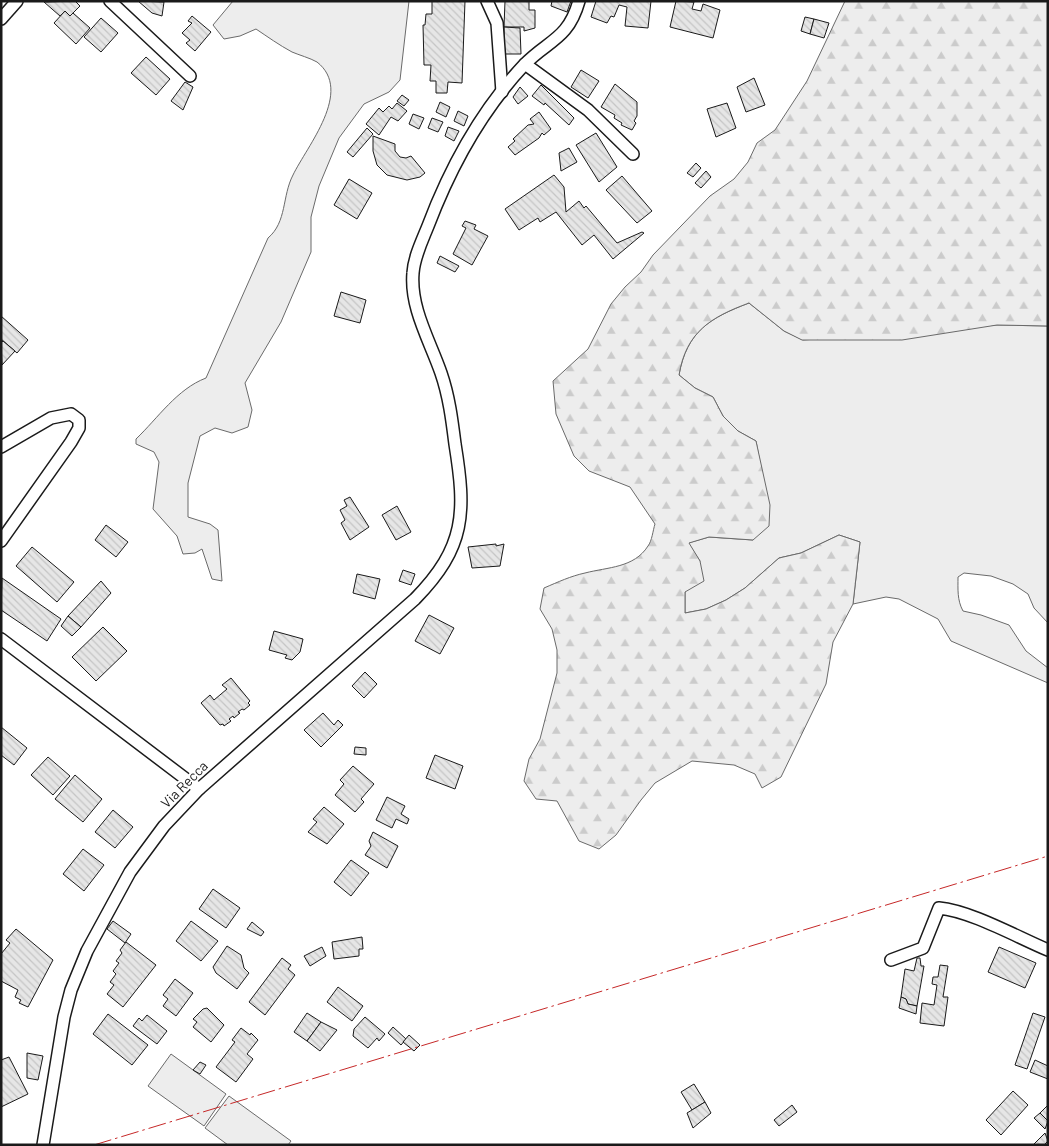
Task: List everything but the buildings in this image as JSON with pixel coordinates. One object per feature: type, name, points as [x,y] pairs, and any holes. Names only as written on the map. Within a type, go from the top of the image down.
[{"type":"street","points":[[1,19],[17,1]]},
{"type":"street","points":[[110,1],[190,76]]},
{"type":"street","points":[[487,1],[497,23],[502,92]]},
{"type":"street","name":"Via Recca","points":[[43,1145],[64,1017],[77,971],[130,872],[164,826],[198,789],[425,589],[442,569],[451,552],[461,516],[461,481],[448,393],[417,308],[413,291],[413,271],[418,250],[448,176],[477,127],[525,64],[562,35],[570,26],[579,1]]},
{"type":"street","points":[[525,64],[588,110],[633,154]]},
{"type":"street","points":[[1,447],[51,418],[71,414],[79,420],[80,428],[71,442],[1,541]]},
{"type":"street","points":[[1,639],[198,789]]},
{"type":"street","points":[[892,960],[922,948],[939,908],[950,909],[1048,950]]},
{"type":"green space","points":[[233,1],[409,1],[400,80],[389,92],[364,104],[339,138],[319,186],[311,217],[311,252],[281,322],[245,383],[252,410],[248,427],[232,433],[215,428],[200,436],[188,483],[188,517],[210,524],[218,530],[222,581],[212,579],[202,549],[195,553],[183,554],[177,536],[153,509],[159,462],[154,452],[136,444],[136,439],[186,389],[206,378],[268,238],[274,232],[281,217],[293,175],[324,118],[331,88],[327,74],[317,62],[292,52],[256,29],[240,36],[224,39],[213,25]]},
{"type":"green space","points":[[845,1],[1048,1],[1048,326],[997,325],[902,340],[802,340],[784,331],[749,303],[723,314],[702,328],[694,337],[682,360],[679,375],[695,388],[713,397],[723,416],[738,431],[756,441],[770,505],[769,526],[753,540],[709,537],[689,543],[700,561],[704,581],[685,592],[685,613],[706,609],[726,600],[745,588],[779,558],[801,553],[839,535],[860,542],[853,604],[833,642],[826,684],[781,777],[762,788],[755,774],[734,765],[692,761],[655,783],[616,835],[599,849],[579,841],[557,801],[536,799],[524,781],[529,759],[540,739],[557,673],[557,650],[552,629],[540,609],[544,588],[564,579],[620,566],[635,559],[649,544],[655,524],[630,487],[589,471],[574,456],[556,414],[553,381],[588,349],[611,304],[641,272],[653,255],[710,196],[734,179],[748,162],[757,143],[775,130],[807,81]]},
{"type":"green space","points":[[749,303],[784,331],[803,340],[997,325],[1048,326],[1048,623],[1034,608],[1028,594],[1013,584],[991,576],[964,573],[958,577],[958,586],[959,599],[963,611],[1009,625],[1026,651],[1048,668],[1048,683],[951,641],[938,619],[899,599],[886,597],[853,604],[860,542],[839,535],[801,553],[779,558],[745,588],[726,600],[706,609],[685,613],[685,592],[700,561],[688,543],[709,537],[753,540],[764,484],[756,441],[738,431],[723,416],[713,397],[695,388],[679,375],[688,347],[702,328],[723,314]]},
{"type":"green space","points":[[171,1054],[226,1094],[204,1126],[148,1086]]},
{"type":"green space","points":[[229,1096],[291,1141],[288,1145],[228,1145],[205,1128]]},
{"type":"power","points":[[94,1145],[1048,856]]}]
